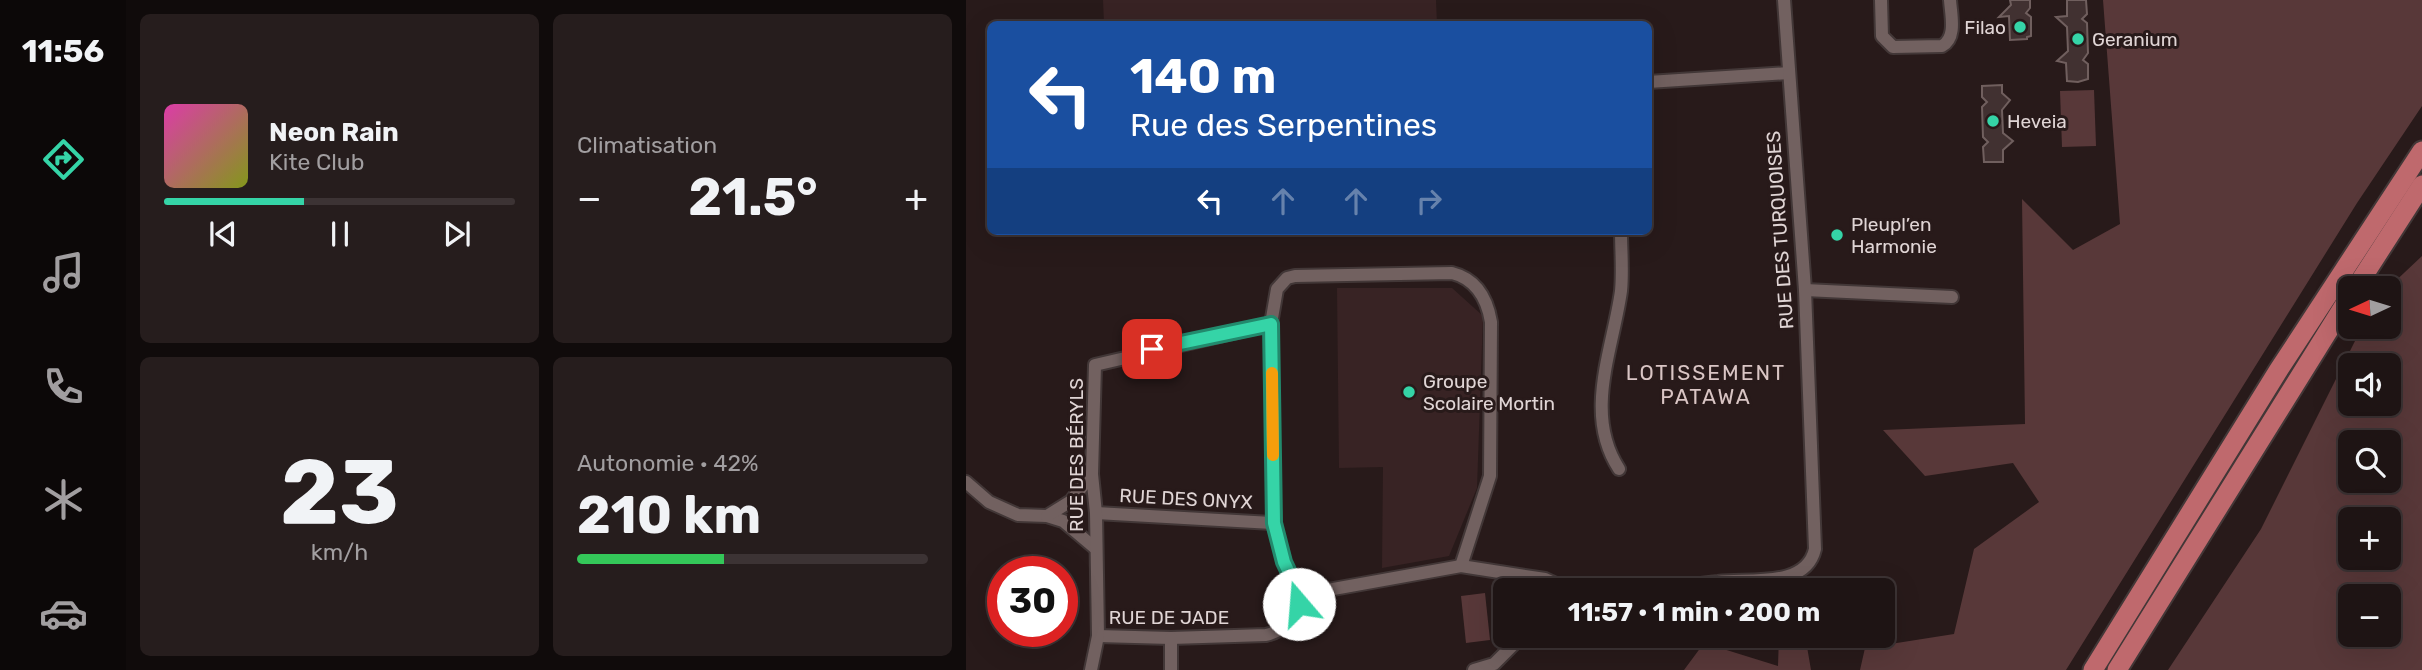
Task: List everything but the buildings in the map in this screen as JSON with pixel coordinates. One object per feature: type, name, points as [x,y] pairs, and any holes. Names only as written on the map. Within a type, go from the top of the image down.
[{"type":"main road","points":[[2093,670],[2278,371],[2422,151]]},
{"type":"main road","points":[[2363,276],[2422,185]]},
{"type":"main road","points":[[2117,670],[2338,315]]},
{"type":"street","name":"RUE DES TURQUOISES","points":[[1783,578],[1804,567],[1814,555],[1805,290],[1784,0]]},
{"type":"street","points":[[1881,0],[1882,36],[1893,47],[1942,47],[1951,37],[1951,0]]},
{"type":"street","points":[[1652,82],[1789,73]]},
{"type":"street","points":[[1619,469],[1605,445],[1602,418],[1606,359],[1620,293],[1621,235]]},
{"type":"street","points":[[1461,566],[1490,476],[1491,322],[1484,298],[1477,287],[1463,275],[1452,272],[1287,278],[1277,289],[1271,324],[1274,523],[1284,562],[1300,596],[1461,566],[1539,578]]},
{"type":"street","points":[[1805,290],[1952,297]]},
{"type":"street","name":"RUE DES BÉRYLS","points":[[1091,670],[1098,636],[1096,513],[1092,474],[1094,365],[1271,324]]},
{"type":"street","points":[[1047,516],[1071,501],[1092,474]]},
{"type":"street","points":[[966,482],[989,502],[1018,515],[1047,516],[1063,522],[1095,548]]},
{"type":"street","name":"RUE DES ONYX","points":[[1096,513],[1274,523]]},
{"type":"street","name":"RUE DE JADE","points":[[1098,636],[1259,636],[1274,633],[1291,620],[1300,596]]},
{"type":"street","points":[[1171,638],[1171,670]]},
{"type":"street","points":[[1474,670],[1495,667],[1512,648]]},
{"type":"shaded area","points":[[1103,0],[1436,0],[1437,21],[1104,21]]},
{"type":"shaded area","points":[[2103,0],[2422,0],[2422,106],[2357,203],[2066,670],[1860,670],[1865,648],[1895,648],[1895,643],[1954,634],[1974,549],[2039,502],[2013,463],[1925,476],[1883,430],[2025,424],[2022,199],[2073,250],[2120,224]]},
{"type":"shaded area","points":[[2094,90],[2096,146],[2062,147],[2060,91]]},
{"type":"shaded area","points":[[2422,256],[2422,670],[2168,670],[2261,529],[2338,375],[2338,416],[2401,416],[2401,353],[2349,353],[2356,340],[2401,340],[2401,276]]},
{"type":"shaded area","name":"Groupe Scolaire Mortin","points":[[1337,288],[1452,288],[1483,316],[1477,488],[1449,556],[1382,568],[1383,467],[1339,468]]},
{"type":"shaded area","points":[[1485,593],[1490,640],[1466,643],[1461,596]]},
{"type":"shaded area","points":[[1700,648],[1720,648],[1778,666],[1779,648],[1807,648],[1811,670],[1684,670]]},
{"type":"slow traffic","points":[[1272,373],[1273,455]]},
{"type":"place","name":"Filao","points":[[2020,27]]},
{"type":"place","name":"Geranium","points":[[2078,39]]},
{"type":"place","name":"Heveia","points":[[1993,121]]},
{"type":"place","name":"Pleupl’en Harmonie","points":[[1837,235]]},
{"type":"place","name":"Groupe Scolaire Mortin","points":[[1409,392]]},
{"type":"district","name":"LOTISSEMENT PATAWA","points":[[1706,384]]},
{"type":"route","points":[[1152,349],[1271,324],[1274,523],[1284,562],[1300,596],[1299,604]]}]
